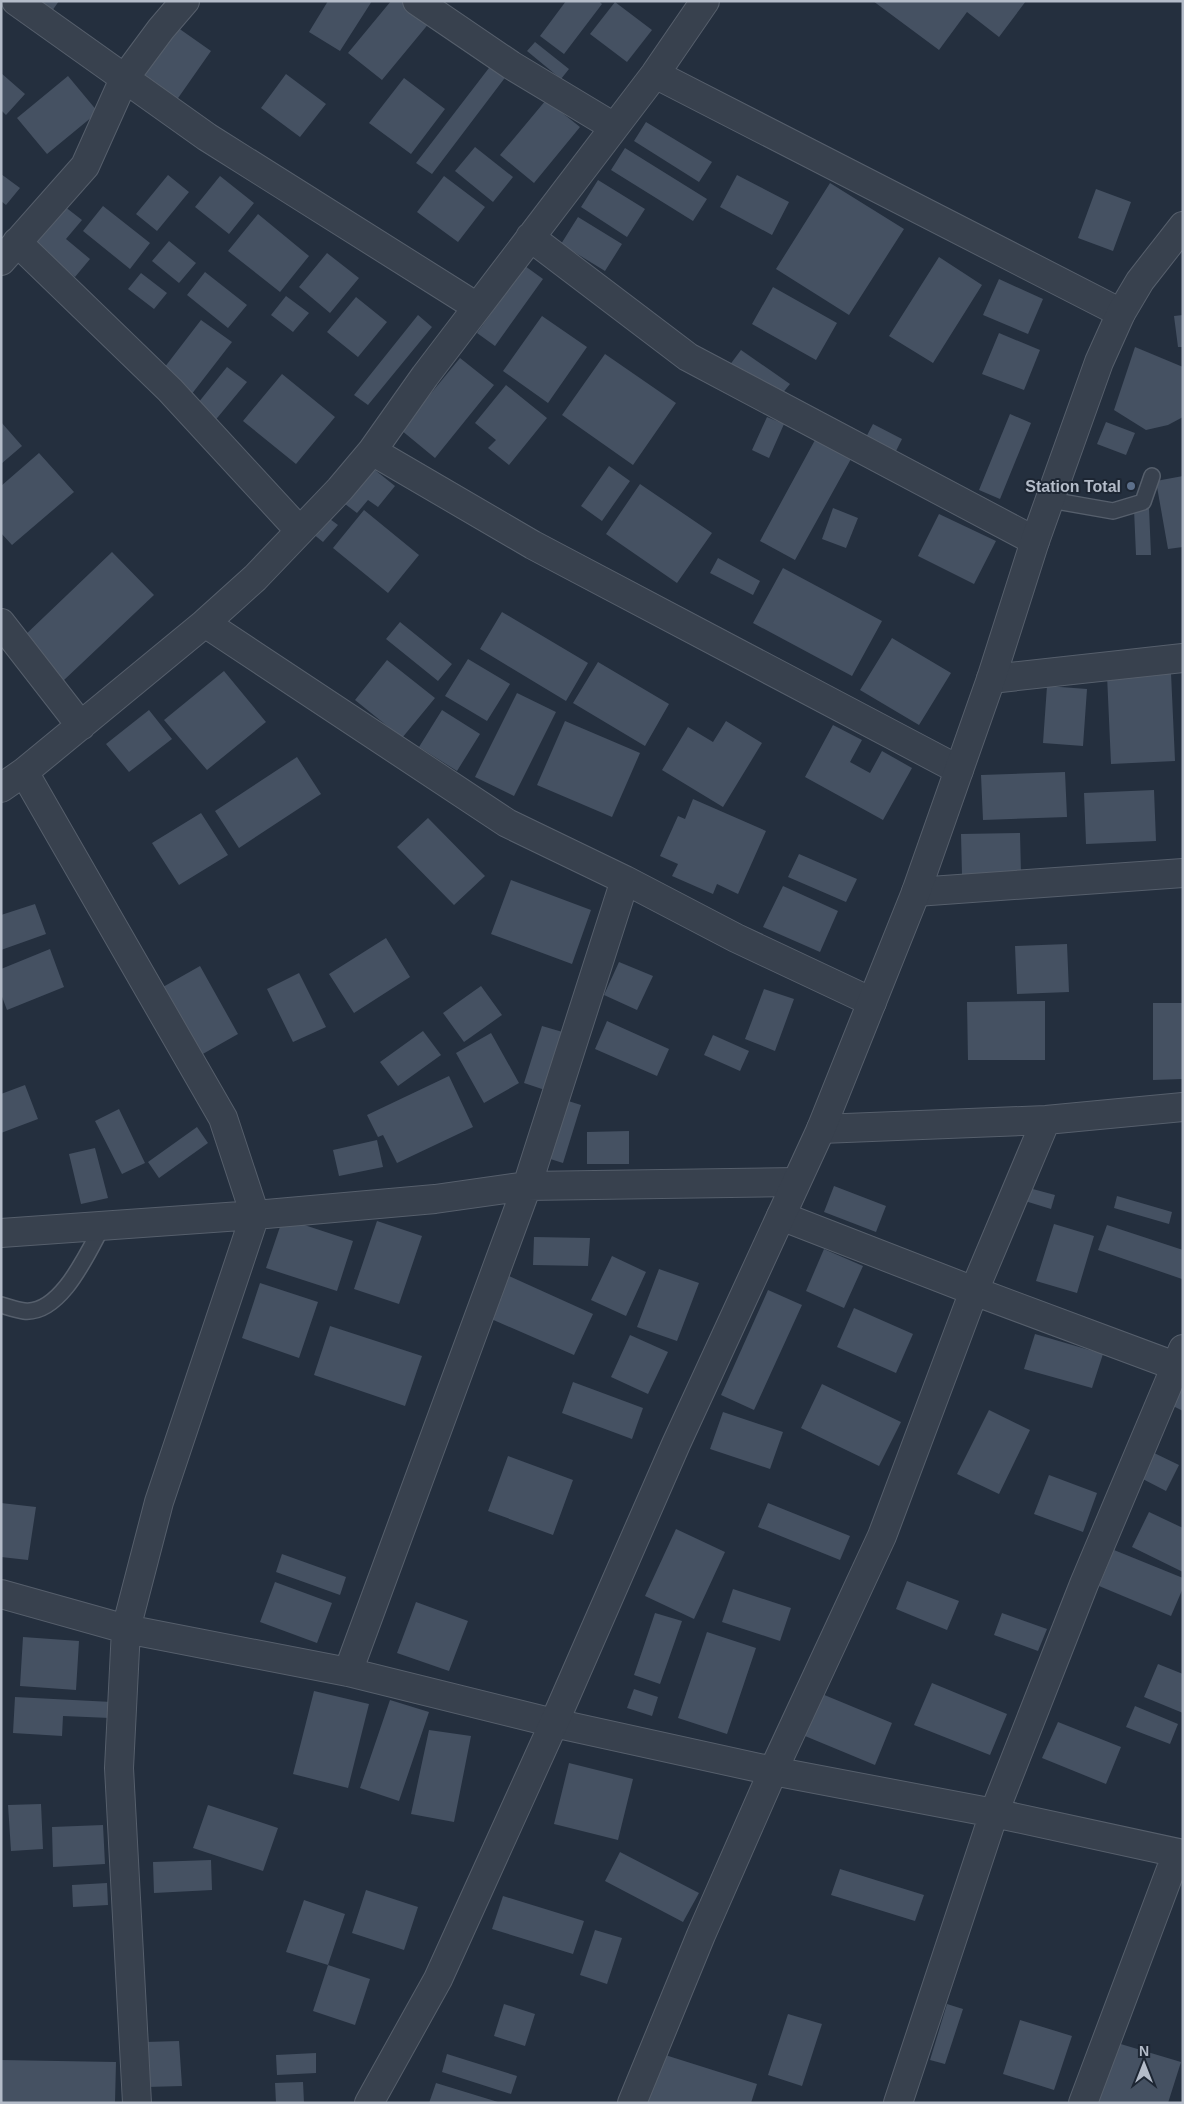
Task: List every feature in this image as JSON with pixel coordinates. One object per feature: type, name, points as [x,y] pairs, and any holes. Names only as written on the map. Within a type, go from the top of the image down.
[{"type":"street","points":[[16,1],[124,79],[169,108],[207,137],[477,307]]},
{"type":"street","points":[[185,1],[161,29],[124,79],[85,166],[9,252],[170,390],[299,530]]},
{"type":"street","points":[[417,1],[512,65],[614,127]]},
{"type":"street","points":[[1,788],[81,726],[205,623],[255,578],[340,489],[372,451],[425,376],[655,74],[705,1]]},
{"type":"street","points":[[655,74],[1121,313]]},
{"type":"street","points":[[369,2103],[438,1979],[554,1723],[676,1444],[821,1130],[916,892],[1099,362],[1121,313],[1140,281],[1183,226]]},
{"type":"street","points":[[530,237],[688,357],[1036,541]]},
{"type":"street","points":[[372,451],[533,545],[959,770]]},
{"type":"street","points":[[1,623],[81,726]]},
{"type":"street","points":[[205,623],[507,824],[625,880],[736,938],[872,1002]]},
{"type":"street","points":[[991,679],[1183,658]]},
{"type":"street","points":[[24,772],[223,1118],[255,1215],[159,1502],[126,1629],[119,1768],[137,2103]]},
{"type":"street","points":[[916,892],[1183,873]]},
{"type":"street","points":[[348,1672],[527,1186],[625,880]]},
{"type":"street","points":[[821,1130],[1046,1120],[1183,1107]]},
{"type":"street","points":[[632,2103],[701,1935],[773,1771],[882,1536],[974,1292],[1046,1120]]},
{"type":"street","points":[[1,1233],[255,1215],[434,1199],[527,1186],[796,1182]]},
{"type":"street","points":[[781,1216],[974,1292],[1180,1361],[1084,1584],[994,1813],[898,2103]]},
{"type":"street","points":[[1,1594],[126,1629],[348,1672],[554,1723],[773,1771],[994,1813],[1180,1854],[1083,2103]]},
{"type":"lane","points":[[1050,500],[1113,511],[1143,502],[1152,476]]},
{"type":"lane","points":[[1,1305],[25,1311],[44,1308],[66,1289],[104,1225]]},
{"type":"building","points":[[40,1],[59,1],[52,11]]},
{"type":"building","points":[[328,1],[372,1],[340,51],[309,32]]},
{"type":"building","points":[[391,1],[404,1],[430,22],[382,80],[348,53]]},
{"type":"building","points":[[566,1],[599,1],[602,4],[564,54],[540,36]]},
{"type":"building","points":[[873,1],[1026,1],[999,37],[967,12],[939,50]]},
{"type":"building","points":[[615,2],[652,30],[627,62],[590,34]]},
{"type":"building","points":[[174,25],[211,51],[176,101],[139,75]]},
{"type":"building","points":[[535,42],[569,69],[561,79],[527,51]]},
{"type":"building","points":[[492,64],[507,75],[432,174],[416,163]]},
{"type":"building","points":[[1,73],[25,94],[6,115],[1,110]]},
{"type":"building","points":[[286,74],[326,104],[300,137],[261,108]]},
{"type":"building","points":[[68,76],[98,112],[47,154],[17,118]]},
{"type":"building","points":[[404,78],[445,109],[411,154],[369,123]]},
{"type":"building","points":[[546,100],[580,127],[534,183],[500,155]]},
{"type":"building","points":[[646,122],[712,162],[699,182],[634,141]]},
{"type":"building","points":[[475,147],[513,177],[493,202],[455,171]]},
{"type":"building","points":[[625,148],[707,199],[693,221],[611,170]]},
{"type":"building","points":[[1,174],[20,188],[6,205],[1,201]]},
{"type":"building","points":[[168,175],[189,192],[157,231],[136,214]]},
{"type":"building","points":[[737,175],[789,202],[772,235],[720,207]]},
{"type":"building","points":[[220,176],[254,203],[229,234],[195,207]]},
{"type":"building","points":[[444,176],[485,207],[458,242],[417,212]]},
{"type":"building","points":[[598,180],[645,209],[627,237],[581,207]]},
{"type":"building","points":[[830,183],[904,229],[849,315],[776,269]]},
{"type":"building","points":[[1096,189],[1131,202],[1113,251],[1078,238]]},
{"type":"building","points":[[64,206],[82,220],[66,239],[90,259],[75,277],[34,243]]},
{"type":"building","points":[[103,206],[150,243],[130,269],[83,231]]},
{"type":"building","points":[[258,214],[309,256],[280,292],[228,251]]},
{"type":"building","points":[[578,217],[622,244],[605,271],[561,244]]},
{"type":"building","points":[[169,241],[196,263],[179,283],[152,261]]},
{"type":"building","points":[[327,253],[359,278],[330,313],[299,287]]},
{"type":"building","points":[[939,257],[982,285],[933,363],[889,336]]},
{"type":"building","points":[[525,266],[543,279],[495,346],[477,333]]},
{"type":"building","points":[[205,272],[247,305],[228,328],[187,295]]},
{"type":"building","points":[[141,273],[167,293],[154,309],[128,289]]},
{"type":"building","points":[[999,279],[1043,299],[1028,334],[983,315]]},
{"type":"building","points":[[773,287],[837,323],[816,360],[752,324]]},
{"type":"building","points":[[286,296],[309,313],[293,332],[271,315]]},
{"type":"building","points":[[356,297],[387,322],[358,357],[327,332]]},
{"type":"building","points":[[418,315],[432,327],[368,405],[354,395]]},
{"type":"building","points":[[1183,315],[1183,347],[1178,347],[1174,316]]},
{"type":"building","points":[[542,316],[587,347],[548,403],[503,371]]},
{"type":"building","points":[[201,320],[232,342],[191,395],[161,372]]},
{"type":"building","points":[[999,333],[1040,350],[1024,390],[982,374]]},
{"type":"building","points":[[1135,347],[1183,367],[1183,417],[1168,425],[1146,430],[1114,410]]},
{"type":"building","points":[[741,350],[790,384],[777,400],[729,366]]},
{"type":"building","points":[[605,354],[676,403],[633,465],[562,415]]},
{"type":"building","points":[[460,358],[494,385],[435,458],[401,430]]},
{"type":"building","points":[[227,367],[247,382],[213,423],[194,408]]},
{"type":"building","points":[[282,374],[335,417],[296,464],[243,421]]},
{"type":"building","points":[[506,385],[547,418],[509,465],[488,448],[496,440],[475,423]]},
{"type":"building","points":[[1010,414],[1031,423],[1000,499],[979,490]]},
{"type":"building","points":[[767,417],[784,424],[769,458],[752,450]]},
{"type":"building","points":[[1,422],[22,446],[1,464]]},
{"type":"building","points":[[1106,422],[1135,433],[1126,455],[1097,444]]},
{"type":"building","points":[[873,424],[902,439],[893,457],[864,441]]},
{"type":"building","points":[[815,440],[851,459],[795,560],[760,541]]},
{"type":"building","points":[[39,453],[74,492],[12,545],[1,533],[1,486]]},
{"type":"building","points":[[370,466],[395,486],[378,507],[368,500],[357,513],[341,501]]},
{"type":"building","points":[[609,466],[630,481],[602,521],[581,506]]},
{"type":"building","points":[[1183,476],[1183,547],[1168,549],[1156,481]]},
{"type":"building","points":[[640,484],[712,533],[677,583],[606,534]]},
{"type":"building","points":[[833,508],[858,518],[846,548],[822,539]]},
{"type":"building","points":[[1149,508],[1151,555],[1136,555],[1134,509]]},
{"type":"building","points":[[364,510],[419,555],[388,593],[333,548]]},
{"type":"building","points":[[939,514],[996,541],[974,584],[918,556]]},
{"type":"building","points":[[326,516],[338,525],[323,542],[312,533]]},
{"type":"building","points":[[112,552],[154,595],[63,681],[22,638]]},
{"type":"building","points":[[718,558],[760,581],[753,595],[710,573]]},
{"type":"building","points":[[783,568],[882,621],[852,676],[753,623]]},
{"type":"building","points":[[502,612],[588,663],[566,701],[480,649]]},
{"type":"building","points":[[400,622],[452,664],[438,681],[386,639]]},
{"type":"building","points":[[892,638],[951,673],[919,725],[860,690]]},
{"type":"building","points":[[468,659],[510,684],[487,721],[445,696]]},
{"type":"building","points":[[387,660],[435,698],[402,738],[355,700]]},
{"type":"building","points":[[598,662],[669,704],[645,746],[573,703]]},
{"type":"building","points":[[224,671],[266,722],[207,770],[164,720]]},
{"type":"building","points":[[1171,673],[1175,761],[1111,764],[1107,675]]},
{"type":"building","points":[[1047,686],[1087,689],[1083,746],[1043,743]]},
{"type":"building","points":[[517,693],[556,712],[514,796],[475,777]]},
{"type":"building","points":[[149,710],[172,739],[129,772],[106,744]]},
{"type":"building","points":[[442,710],[480,734],[457,771],[419,747]]},
{"type":"building","points":[[565,721],[640,753],[612,817],[537,785]]},
{"type":"building","points":[[726,721],[762,743],[723,807],[662,770],[688,727],[713,742]]},
{"type":"building","points":[[833,725],[862,740],[850,762],[870,773],[882,751],[912,768],[883,820],[805,777]]},
{"type":"building","points":[[297,757],[321,794],[239,848],[215,811]]},
{"type":"building","points":[[1065,772],[1067,817],[983,820],[981,775]]},
{"type":"building","points":[[1154,790],[1156,841],[1086,844],[1084,793]]},
{"type":"building","points":[[693,799],[766,831],[738,894],[717,884],[713,894],[672,876],[678,864],[660,856],[678,816],[685,819]]},
{"type":"building","points":[[201,813],[228,855],[179,885],[152,843]]},
{"type":"building","points":[[428,818],[485,876],[454,905],[397,847]]},
{"type":"building","points":[[1020,833],[1021,874],[962,875],[961,834]]},
{"type":"building","points":[[799,854],[857,879],[846,902],[788,877]]},
{"type":"building","points":[[511,880],[591,910],[572,964],[491,934]]},
{"type":"building","points":[[783,886],[838,911],[820,952],[763,927]]},
{"type":"building","points":[[35,904],[46,934],[1,950],[1,915]]},
{"type":"building","points":[[386,938],[410,977],[354,1013],[329,974]]},
{"type":"building","points":[[1067,944],[1069,992],[1017,994],[1015,946]]},
{"type":"building","points":[[50,949],[64,987],[7,1010],[1,994],[1,969]]},
{"type":"building","points":[[619,962],[653,976],[637,1010],[604,995]]},
{"type":"building","points":[[200,966],[238,1034],[201,1055],[163,987]]},
{"type":"building","points":[[299,973],[326,1027],[293,1042],[267,989]]},
{"type":"building","points":[[481,986],[502,1015],[464,1042],[443,1013]]},
{"type":"building","points":[[764,989],[794,999],[775,1051],[745,1039]]},
{"type":"building","points":[[1045,1001],[1045,1060],[968,1060],[967,1002]]},
{"type":"building","points":[[1153,1003],[1183,1003],[1183,1079],[1153,1080]]},
{"type":"building","points":[[607,1021],[669,1049],[657,1076],[595,1049]]},
{"type":"building","points":[[542,1026],[566,1033],[548,1091],[524,1083]]},
{"type":"building","points":[[423,1031],[441,1055],[398,1086],[380,1062]]},
{"type":"building","points":[[491,1033],[519,1083],[484,1103],[456,1053]]},
{"type":"building","points":[[713,1035],[749,1051],[740,1071],[704,1055]]},
{"type":"building","points":[[449,1076],[473,1127],[397,1163],[383,1135],[378,1137],[367,1115]]},
{"type":"building","points":[[25,1085],[38,1119],[1,1133],[1,1094]]},
{"type":"building","points":[[562,1099],[581,1105],[563,1163],[544,1157]]},
{"type":"building","points":[[119,1109],[145,1163],[122,1174],[95,1121]]},
{"type":"building","points":[[197,1127],[208,1143],[159,1178],[148,1162]]},
{"type":"building","points":[[629,1131],[629,1164],[587,1164],[587,1132]]},
{"type":"building","points":[[377,1140],[383,1167],[339,1176],[333,1150]]},
{"type":"building","points":[[95,1148],[108,1198],[81,1204],[69,1154]]},
{"type":"building","points":[[834,1186],[886,1206],[876,1232],[824,1212]]},
{"type":"building","points":[[1029,1188],[1055,1195],[1051,1209],[1025,1201]]},
{"type":"building","points":[[1117,1196],[1172,1212],[1169,1224],[1114,1208]]},
{"type":"building","points":[[283,1218],[353,1241],[337,1291],[266,1268]]},
{"type":"building","points":[[377,1221],[422,1236],[399,1304],[354,1289]]},
{"type":"building","points":[[1054,1224],[1094,1236],[1077,1293],[1036,1281]]},
{"type":"building","points":[[1107,1225],[1183,1250],[1182,1279],[1098,1250]]},
{"type":"building","points":[[534,1237],[590,1238],[588,1266],[533,1265]]},
{"type":"building","points":[[824,1249],[863,1266],[844,1308],[806,1291]]},
{"type":"building","points":[[612,1256],[646,1272],[626,1316],[591,1300]]},
{"type":"building","points":[[659,1269],[699,1283],[677,1341],[637,1327]]},
{"type":"building","points":[[509,1276],[593,1314],[574,1355],[489,1318]]},
{"type":"building","points":[[260,1283],[318,1302],[299,1358],[242,1338]]},
{"type":"building","points":[[768,1290],[802,1305],[754,1410],[721,1395]]},
{"type":"building","points":[[854,1308],[913,1334],[896,1373],[837,1347]]},
{"type":"building","points":[[330,1326],[422,1356],[405,1406],[314,1375]]},
{"type":"building","points":[[1035,1334],[1103,1354],[1092,1388],[1024,1369]]},
{"type":"building","points":[[630,1335],[668,1352],[648,1394],[611,1377]]},
{"type":"building","points":[[1183,1372],[1183,1411],[1167,1403]]},
{"type":"building","points":[[573,1382],[643,1408],[632,1439],[562,1413]]},
{"type":"building","points":[[822,1384],[901,1422],[879,1466],[801,1428]]},
{"type":"building","points":[[989,1410],[1030,1430],[999,1494],[957,1474]]},
{"type":"building","points":[[723,1412],[783,1432],[770,1469],[710,1449]]},
{"type":"building","points":[[1150,1451],[1179,1465],[1166,1491],[1137,1476]]},
{"type":"building","points":[[508,1456],[573,1480],[553,1535],[488,1511]]},
{"type":"building","points":[[1049,1475],[1097,1493],[1083,1532],[1034,1514]]},
{"type":"building","points":[[1,1503],[36,1507],[28,1560],[1,1557]]},
{"type":"building","points":[[768,1503],[850,1536],[840,1560],[758,1527]]},
{"type":"building","points":[[1149,1512],[1183,1528],[1183,1572],[1132,1547]]},
{"type":"building","points":[[676,1529],[725,1552],[694,1619],[645,1596]]},
{"type":"building","points":[[1114,1550],[1183,1578],[1183,1588],[1171,1616],[1099,1586]]},
{"type":"building","points":[[282,1554],[346,1577],[340,1595],[276,1572]]},
{"type":"building","points":[[907,1581],[959,1601],[947,1630],[896,1609]]},
{"type":"building","points":[[275,1582],[332,1603],[317,1643],[260,1622]]},
{"type":"building","points":[[733,1589],[791,1608],[780,1641],[722,1622]]},
{"type":"building","points":[[416,1602],[468,1621],[449,1671],[397,1653]]},
{"type":"building","points":[[655,1613],[682,1621],[660,1684],[634,1675]]},
{"type":"building","points":[[1002,1613],[1047,1629],[1038,1651],[994,1635]]},
{"type":"building","points":[[707,1632],[756,1648],[727,1734],[678,1718]]},
{"type":"building","points":[[23,1637],[79,1641],[76,1690],[20,1686]]},
{"type":"building","points":[[1158,1664],[1183,1674],[1183,1713],[1144,1697]]},
{"type":"building","points":[[932,1683],[1007,1714],[990,1755],[914,1725]]},
{"type":"building","points":[[634,1689],[658,1697],[652,1716],[627,1708]]},
{"type":"building","points":[[314,1691],[369,1704],[348,1788],[293,1774]]},
{"type":"building","points":[[822,1694],[892,1723],[875,1765],[805,1736]]},
{"type":"building","points":[[15,1697],[112,1702],[110,1718],[63,1716],[62,1736],[13,1733]]},
{"type":"building","points":[[390,1700],[429,1712],[399,1801],[360,1788]]},
{"type":"building","points":[[1135,1706],[1178,1724],[1170,1744],[1126,1727]]},
{"type":"building","points":[[1058,1722],[1121,1747],[1106,1784],[1042,1758]]},
{"type":"building","points":[[429,1730],[471,1736],[454,1822],[411,1814]]},
{"type":"building","points":[[569,1763],[633,1779],[618,1840],[554,1824]]},
{"type":"building","points":[[41,1804],[43,1849],[11,1851],[8,1805]]},
{"type":"building","points":[[208,1805],[278,1828],[263,1871],[193,1848]]},
{"type":"building","points":[[103,1825],[105,1864],[53,1867],[52,1827]]},
{"type":"building","points":[[620,1852],[699,1893],[683,1922],[605,1881]]},
{"type":"building","points":[[211,1860],[212,1890],[154,1893],[153,1862]]},
{"type":"building","points":[[840,1869],[924,1895],[915,1921],[831,1895]]},
{"type":"building","points":[[107,1883],[108,1905],[73,1907],[72,1885]]},
{"type":"building","points":[[366,1890],[418,1907],[404,1950],[352,1933]]},
{"type":"building","points":[[503,1896],[584,1921],[573,1954],[492,1929]]},
{"type":"building","points":[[304,1900],[345,1914],[328,1965],[286,1952]]},
{"type":"building","points":[[595,1930],[622,1938],[607,1984],[580,1975]]},
{"type":"building","points":[[328,1965],[370,1979],[355,2025],[313,2011]]},
{"type":"building","points":[[504,2004],[535,2014],[525,2046],[494,2036]]},
{"type":"building","points":[[947,2004],[963,2009],[945,2064],[930,2060]]},
{"type":"building","points":[[788,2014],[822,2024],[802,2086],[768,2075]]},
{"type":"building","points":[[1020,2020],[1072,2036],[1054,2090],[1003,2074]]},
{"type":"building","points":[[179,2041],[182,2086],[147,2087],[145,2042]]},
{"type":"building","points":[[1114,2042],[1181,2062],[1168,2103],[1097,2103]]},
{"type":"building","points":[[316,2053],[316,2073],[277,2075],[276,2055]]},
{"type":"building","points":[[447,2054],[517,2076],[511,2094],[442,2072]]},
{"type":"building","points":[[662,2054],[757,2084],[751,2103],[647,2103]]},
{"type":"building","points":[[1,2060],[116,2062],[115,2103],[1,2103]]},
{"type":"building","points":[[303,2082],[304,2103],[276,2103],[275,2083]]},
{"type":"building","points":[[436,2083],[498,2102],[498,2103],[429,2103]]},
{"type":"place","name":"Station Total","points":[[1131,486]]}]
